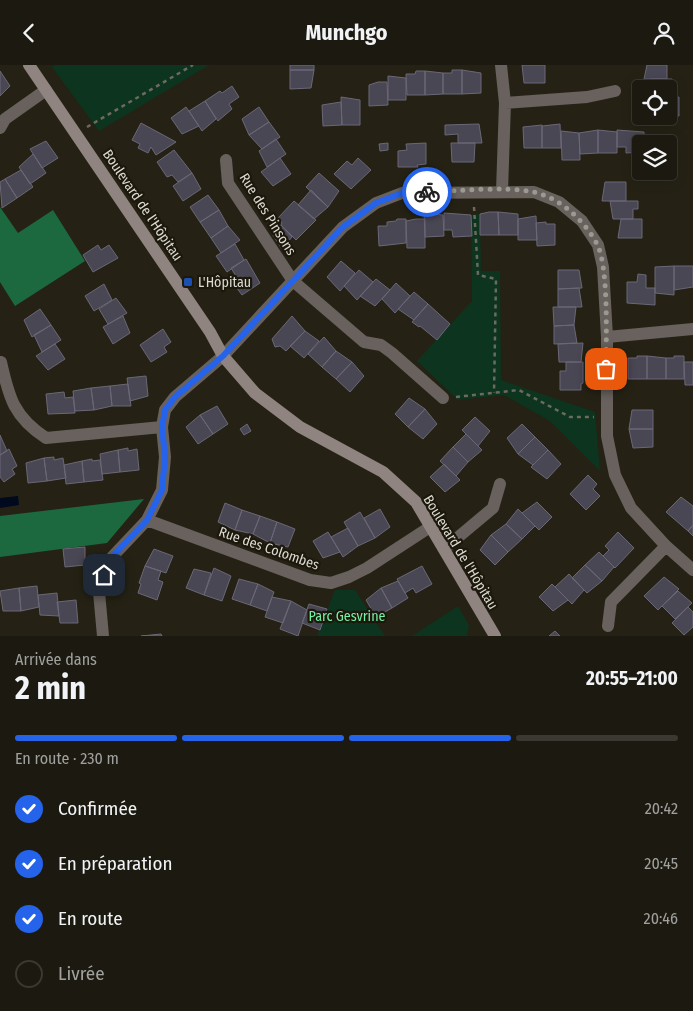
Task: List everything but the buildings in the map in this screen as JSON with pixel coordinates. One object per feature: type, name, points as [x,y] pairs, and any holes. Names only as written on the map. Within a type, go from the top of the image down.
[{"type":"street","name":"Boulevard de l'Hôpitau","points":[[30,65],[210,332],[223,356],[255,393],[300,427],[383,472],[416,502],[495,636]]},
{"type":"street","points":[[501,65],[505,103],[502,191]]},
{"type":"street","points":[[0,128],[5,119],[46,90]]},
{"type":"street","points":[[505,103],[587,97],[615,91]]},
{"type":"street","name":"Rue des Pinsons","points":[[226,160],[228,183],[293,281],[364,342],[381,345],[392,353],[442,398]]},
{"type":"street","name":"Rue des Pinsons","points":[[162,427],[165,410],[175,397],[223,356],[343,227],[376,203],[402,193],[534,192],[559,202],[582,221],[598,245],[603,267],[607,436],[615,475],[631,508],[666,546],[693,570]]},
{"type":"street","points":[[606,337],[693,329]]},
{"type":"street","points":[[1,361],[8,395],[27,425],[46,439],[162,427],[165,457],[162,490],[147,520],[112,557],[104,575],[99,592],[103,636]]},
{"type":"street","points":[[444,549],[493,508],[500,484]]},
{"type":"street","name":"Rue des Colombes","points":[[147,520],[310,581],[331,583],[367,568],[430,527]]},
{"type":"street","points":[[608,626],[611,602],[666,546]]},
{"type":"path","points":[[75,134],[193,65]]},
{"type":"path","points":[[473,191],[478,275],[496,279],[494,393]]},
{"type":"path","points":[[442,398],[519,390],[570,417],[606,418]]},
{"type":"green space","points":[[55,65],[209,65],[99,131],[52,67]]},
{"type":"green space","points":[[0,207],[18,233],[53,210],[85,261],[15,306],[0,282]]},
{"type":"green space","points":[[480,214],[481,271],[500,271],[501,380],[595,412],[600,471],[550,421],[504,395],[458,400],[417,361],[472,301],[471,215]]},
{"type":"green space","points":[[144,499],[107,543],[0,557],[0,516]]},
{"type":"green space","name":"Parc Gesvrine","points":[[335,590],[355,590],[385,636],[317,636]]},
{"type":"green space","name":"Parc Gesvrine","points":[[458,606],[469,625],[467,636],[412,636]]},
{"type":"water","points":[[18,496],[19,505],[0,508],[0,498]]},
{"type":"way so far","points":[[427,192],[534,192],[559,202],[582,221],[598,245],[603,267],[606,369]]},
{"type":"place","name":"L'Hôpitau","points":[[188,282]]},
{"type":"route","points":[[104,575],[112,557],[124,542],[147,520],[162,490],[165,457],[162,427],[165,410],[175,397],[223,356],[343,227],[376,203],[402,193],[427,192]]}]
